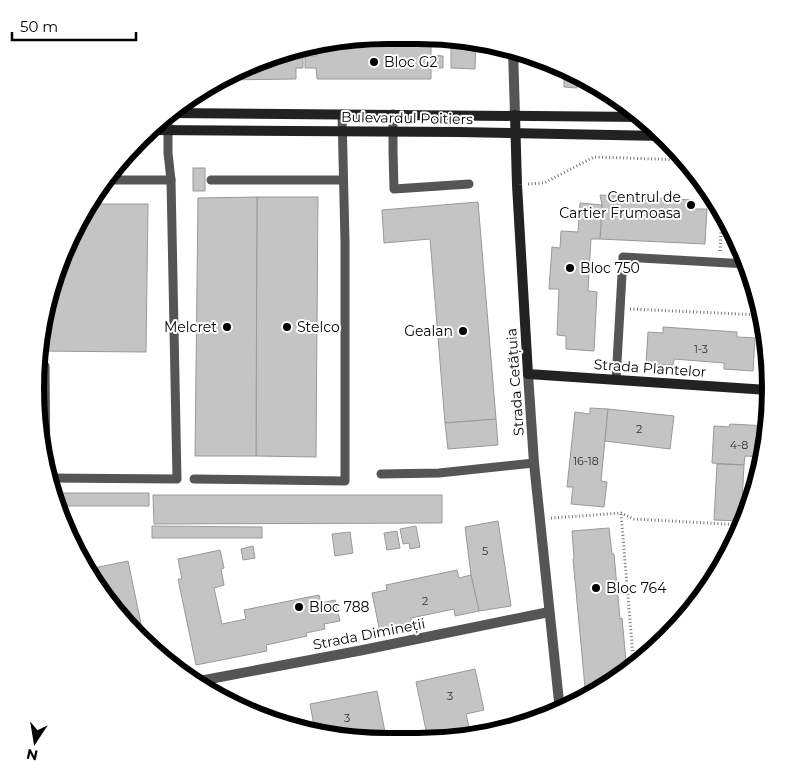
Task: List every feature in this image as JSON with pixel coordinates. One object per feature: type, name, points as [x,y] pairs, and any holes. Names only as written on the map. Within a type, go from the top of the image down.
[{"type":"main road","name":"Bulevardul Poitiers","points":[[182,113],[629,117]]},
{"type":"main road","name":"Strada Cetățuia","points":[[515,115],[517,185],[528,374]]},
{"type":"main road","name":"Bulevardul Poitiers","points":[[160,130],[393,131],[652,136]]},
{"type":"main road","name":"Strada Plantelor","points":[[528,374],[762,390]]},
{"type":"street","name":"Strada Cetățuia","points":[[513,57],[515,115]]},
{"type":"street","name":"Strada Cetățuia","points":[[528,374],[534,463],[559,703]]},
{"type":"street","name":"Strada Dimineții","points":[[205,680],[549,612]]},
{"type":"lane","points":[[194,480],[345,481],[345,242],[342,114]]},
{"type":"lane","points":[[394,114],[394,189],[469,184]]},
{"type":"lane","points":[[55,477],[176,479],[168,124]]},
{"type":"lane","points":[[114,180],[170,180]]},
{"type":"lane","points":[[211,180],[343,180]]},
{"type":"lane","points":[[616,380],[623,257],[738,263]]},
{"type":"lane","points":[[45,366],[46,422]]},
{"type":"lane","points":[[380,474],[439,473],[534,463]]},
{"type":"path","points":[[517,185],[544,182],[594,157],[676,160]]},
{"type":"path","points":[[719,262],[721,225]]},
{"type":"path","points":[[620,309],[755,315]]},
{"type":"path","points":[[621,514],[633,657]]},
{"type":"path","points":[[541,519],[621,514],[634,520],[734,525]]},
{"type":"building","name":"Bloc G2","points":[[431,44],[431,55],[443,56],[443,68],[431,68],[431,79],[317,79],[316,68],[305,68],[305,56],[316,56],[316,51],[362,45]]},
{"type":"building","points":[[451,46],[476,49],[475,69],[451,68]]},
{"type":"building","points":[[296,56],[303,56],[303,68],[296,68],[296,79],[234,80],[278,62]]},
{"type":"building","points":[[564,76],[577,83],[577,88],[564,87]]},
{"type":"building","points":[[193,168],[205,168],[205,191],[193,191]]},
{"type":"building","name":"Bloc 750","points":[[600,195],[693,200],[692,209],[707,209],[705,244],[600,239],[602,205]]},
{"type":"building","name":"Stelco","points":[[257,197],[318,197],[316,457],[256,456]]},
{"type":"building","name":"Melcret","points":[[257,197],[256,456],[195,456],[198,198]]},
{"type":"building","name":"Gealan","points":[[478,202],[496,419],[445,423],[430,239],[384,243],[382,210]]},
{"type":"building","name":"Bloc 750","points":[[580,203],[602,205],[600,239],[591,239],[588,291],[597,292],[594,351],[566,349],[566,336],[557,335],[559,289],[549,289],[552,247],[560,248],[561,231],[578,232]]},
{"type":"building","points":[[98,204],[148,204],[146,352],[46,351],[50,321],[62,278],[79,236]]},
{"type":"building","points":[[663,327],[737,332],[737,337],[755,338],[753,371],[724,369],[724,363],[674,359],[673,365],[646,364],[648,332],[663,333]]},
{"type":"building","points":[[590,408],[608,409],[601,481],[607,482],[604,507],[571,504],[573,487],[567,487],[575,412],[590,414]]},
{"type":"building","points":[[608,409],[674,416],[670,449],[605,441]]},
{"type":"building","points":[[496,419],[498,445],[448,449],[445,423]]},
{"type":"building","points":[[730,424],[760,426],[756,457],[745,456],[744,465],[712,463],[714,426],[729,427]]},
{"type":"building","points":[[717,464],[744,465],[742,505],[736,521],[714,520]]},
{"type":"building","points":[[60,493],[149,493],[149,506],[65,506]]},
{"type":"building","points":[[153,495],[442,495],[442,523],[154,524]]},
{"type":"building","points":[[498,521],[511,606],[479,611],[471,575],[465,527]]},
{"type":"building","points":[[152,526],[262,527],[262,538],[152,538]]},
{"type":"building","points":[[416,526],[420,547],[410,549],[409,543],[403,544],[400,529]]},
{"type":"building","name":"Bloc 764","points":[[609,528],[612,554],[614,554],[626,663],[585,690],[573,559],[572,531]]},
{"type":"building","points":[[397,531],[400,548],[387,550],[384,533]]},
{"type":"building","points":[[350,532],[353,553],[335,556],[332,534]]},
{"type":"building","points":[[253,546],[255,558],[243,560],[241,549]]},
{"type":"building","name":"Bloc 788","points":[[220,550],[224,568],[221,569],[224,585],[214,588],[222,624],[246,619],[244,610],[319,595],[321,603],[335,600],[340,621],[324,624],[325,629],[306,633],[307,636],[266,645],[267,651],[196,665],[178,579],[182,579],[178,559]]},
{"type":"building","points":[[128,561],[142,629],[129,616],[94,568]]},
{"type":"building","points":[[457,570],[459,578],[471,575],[479,611],[455,616],[454,609],[411,618],[412,626],[380,632],[372,593],[387,590],[386,585]]},
{"type":"building","points":[[475,669],[484,710],[466,714],[469,729],[427,733],[416,682]]},
{"type":"building","points":[[377,691],[385,733],[366,733],[314,725],[310,704]]},
{"type":"place","name":"Bloc G2","points":[[374,62]]},
{"type":"place","name":"Centrul de Cartier Frumoasa","points":[[691,205]]},
{"type":"place","name":"Bloc 750","points":[[570,268]]},
{"type":"place","name":"Melcret","points":[[227,327]]},
{"type":"place","name":"Stelco","points":[[287,327]]},
{"type":"place","name":"Gealan","points":[[463,331]]},
{"type":"place","name":"Bloc 764","points":[[596,588]]},
{"type":"place","name":"Bloc 788","points":[[299,607]]}]
